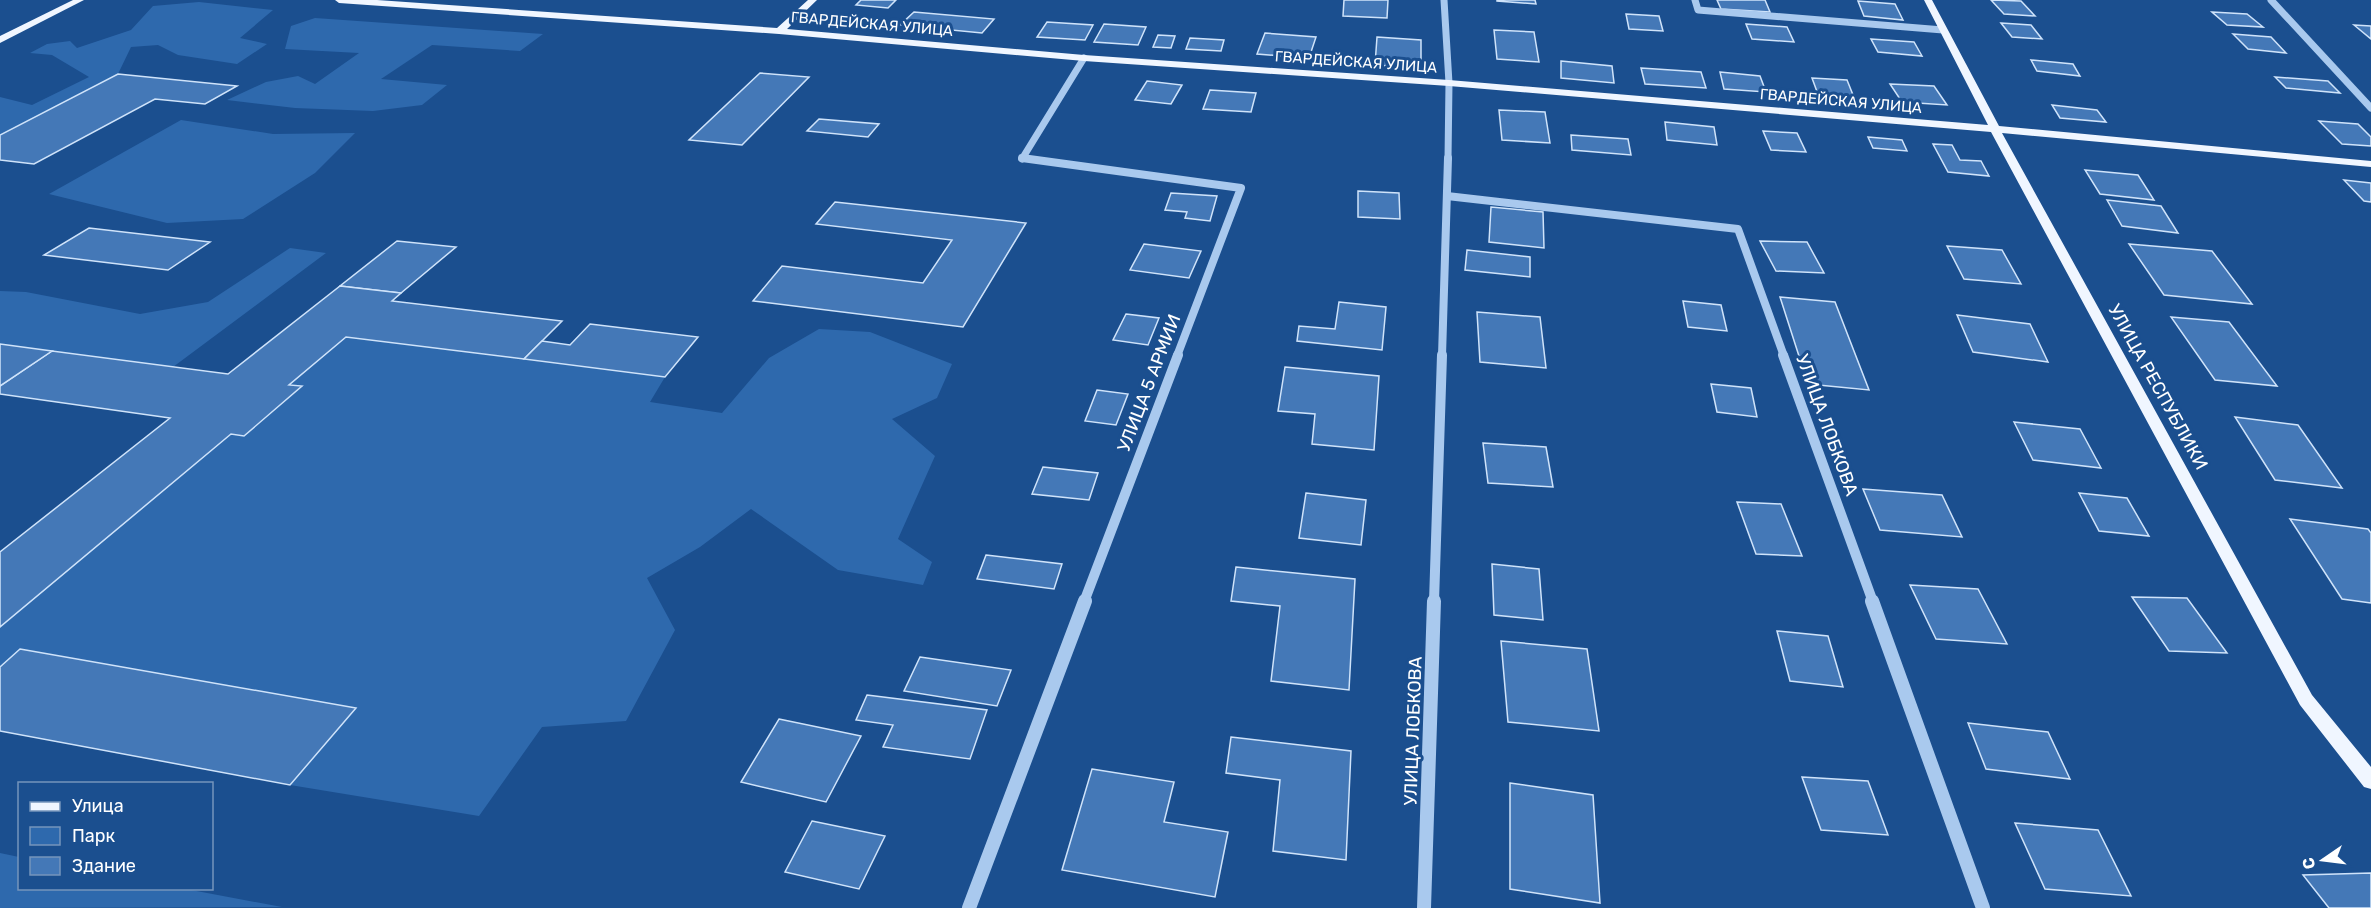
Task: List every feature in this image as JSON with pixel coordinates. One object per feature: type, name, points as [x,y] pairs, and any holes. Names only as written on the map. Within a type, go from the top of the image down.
[{"type":"main road","points":[[0,40],[80,0]]},
{"type":"main road","name":"ГВАРДЕЙСКАЯ УЛИЦА","points":[[339,0],[779,32],[1084,58],[1449,83],[1995,129],[2371,164]]},
{"type":"main road","points":[[779,32],[813,0]]},
{"type":"main road","name":"УЛИЦА РЕСПУБЛИКИ","points":[[1928,0],[1995,129],[2306,700],[2371,781]]},
{"type":"street","name":"УЛИЦА ЛОБКОВА","points":[[1424,908],[1447,195],[1449,83],[1444,0]]},
{"type":"street","points":[[1695,0],[1698,10],[1943,30]]},
{"type":"street","points":[[2271,0],[2371,108]]},
{"type":"street","name":"УЛИЦА 5 АРМИИ","points":[[969,908],[1240,188],[1021,159],[1084,58]]},
{"type":"street","name":"УЛИЦА ЛОБКОВА","points":[[1447,195],[1738,229],[1983,908]]},
{"type":"green space","points":[[199,2],[273,10],[240,38],[267,44],[237,64],[178,55],[158,45],[131,47],[118,74],[0,135],[0,97],[32,105],[89,77],[52,55],[30,53],[47,44],[70,41],[77,48],[131,30],[153,6]]},
{"type":"green space","points":[[315,18],[543,34],[520,51],[432,45],[381,79],[447,85],[422,105],[373,111],[295,108],[227,100],[266,82],[298,76],[315,84],[359,53],[285,49],[291,26]]},
{"type":"green space","points":[[181,120],[273,134],[355,133],[315,173],[243,219],[167,223],[49,194]]},
{"type":"green space","points":[[290,248],[326,253],[173,367],[0,344],[0,291],[26,292],[140,314],[208,302]]},
{"type":"green space","points":[[819,329],[870,332],[952,364],[937,398],[892,419],[935,456],[898,539],[932,562],[923,585],[838,570],[751,509],[700,547],[647,578],[675,630],[626,721],[542,727],[479,816],[290,785],[355,708],[21,649],[0,667],[0,627],[231,434],[244,436],[302,387],[289,385],[346,337],[665,377],[650,402],[722,413],[769,358]]},
{"type":"green space","points":[[0,853],[18,857],[18,890],[191,890],[282,907],[0,908]]},
{"type":"building","points":[[861,0],[896,0],[888,8],[856,5]]},
{"type":"building","points":[[1344,0],[1388,0],[1387,18],[1343,16]]},
{"type":"building","points":[[1535,0],[1536,4],[1497,1]]},
{"type":"building","points":[[1717,0],[1765,0],[1770,12],[1721,9]]},
{"type":"building","points":[[1991,0],[2021,1],[2035,16],[2004,14]]},
{"type":"building","points":[[1858,1],[1895,4],[1903,20],[1864,16]]},
{"type":"building","points":[[914,12],[994,19],[982,33],[900,25]]},
{"type":"building","points":[[2212,12],[2247,14],[2263,27],[2227,25]]},
{"type":"building","points":[[1626,14],[1659,16],[1663,31],[1629,29]]},
{"type":"building","points":[[1047,22],[1093,25],[1085,40],[1037,37]]},
{"type":"building","points":[[2001,23],[2031,25],[2042,39],[2012,37]]},
{"type":"building","points":[[1104,24],[1146,27],[1138,45],[1094,42]]},
{"type":"building","points":[[1746,24],[1787,27],[1794,42],[1752,39]]},
{"type":"building","points":[[2354,25],[2371,26],[2371,39]]},
{"type":"building","points":[[1494,30],[1534,32],[1539,62],[1497,59]]},
{"type":"building","points":[[1265,33],[1316,37],[1309,58],[1257,54]]},
{"type":"building","points":[[2233,34],[2271,37],[2286,53],[2248,49]]},
{"type":"building","points":[[1158,35],[1175,36],[1171,48],[1153,47]]},
{"type":"building","points":[[1377,37],[1421,40],[1421,68],[1375,65]]},
{"type":"building","points":[[1190,38],[1224,40],[1221,51],[1186,49]]},
{"type":"building","points":[[1871,39],[1914,42],[1922,56],[1878,52]]},
{"type":"building","points":[[2031,60],[2073,64],[2080,76],[2037,71]]},
{"type":"building","points":[[1561,61],[1612,66],[1614,83],[1561,78]]},
{"type":"building","points":[[1641,68],[1701,72],[1706,88],[1645,84]]},
{"type":"building","points":[[1720,72],[1760,76],[1766,92],[1724,89]]},
{"type":"building","points":[[760,73],[809,77],[742,145],[689,140]]},
{"type":"building","points":[[118,74],[237,86],[205,104],[155,99],[34,164],[0,160],[0,135]]},
{"type":"building","points":[[2275,77],[2328,81],[2340,93],[2286,88]]},
{"type":"building","points":[[1812,78],[1847,80],[1855,100],[1819,97]]},
{"type":"building","points":[[1147,81],[1182,85],[1171,104],[1135,100]]},
{"type":"building","points":[[1890,84],[1934,86],[1947,105],[1902,102]]},
{"type":"building","points":[[1210,90],[1256,93],[1251,112],[1203,109]]},
{"type":"building","points":[[2052,105],[2097,110],[2106,122],[2060,118]]},
{"type":"building","points":[[1499,110],[1545,112],[1550,143],[1502,140]]},
{"type":"building","points":[[819,119],[879,124],[868,137],[807,131]]},
{"type":"building","points":[[2319,121],[2358,124],[2371,137],[2371,146],[2342,144]]},
{"type":"building","points":[[1665,122],[1714,127],[1717,145],[1667,140]]},
{"type":"building","points":[[1763,131],[1797,133],[1806,152],[1771,150]]},
{"type":"building","points":[[1571,135],[1628,139],[1631,155],[1572,150]]},
{"type":"building","points":[[1868,137],[1902,140],[1907,151],[1873,148]]},
{"type":"building","points":[[1933,144],[1952,145],[1960,160],[1981,161],[1989,176],[1948,172]]},
{"type":"building","points":[[2085,170],[2138,175],[2154,200],[2100,194]]},
{"type":"building","points":[[2344,180],[2371,183],[2371,202],[2364,201]]},
{"type":"building","points":[[1358,191],[1399,193],[1400,219],[1358,217]]},
{"type":"building","points":[[1171,193],[1217,196],[1210,221],[1185,218],[1187,212],[1165,210]]},
{"type":"building","points":[[2107,200],[2161,206],[2178,233],[2122,226]]},
{"type":"building","points":[[835,202],[1026,223],[963,327],[753,301],[782,266],[923,283],[952,240],[816,224]]},
{"type":"building","points":[[1491,207],[1543,212],[1544,248],[1489,242]]},
{"type":"building","points":[[89,228],[210,242],[168,270],[44,255]]},
{"type":"building","points":[[397,241],[456,247],[401,293],[340,286]]},
{"type":"building","points":[[1760,241],[1807,242],[1824,273],[1776,271]]},
{"type":"building","points":[[1144,244],[1201,251],[1189,278],[1130,270]]},
{"type":"building","points":[[2129,244],[2212,251],[2252,304],[2164,295]]},
{"type":"building","points":[[1947,246],[2002,250],[2021,284],[1964,279]]},
{"type":"building","points":[[1467,250],[1530,257],[1530,277],[1465,270]]},
{"type":"building","points":[[340,286],[401,293],[392,301],[562,321],[524,359],[346,337],[289,385],[302,386],[244,436],[231,434],[0,627],[0,552],[170,418],[0,394],[0,386],[52,351],[228,374]]},
{"type":"building","points":[[1780,297],[1835,302],[1869,390],[1808,384]]},
{"type":"building","points":[[1683,301],[1721,305],[1727,331],[1688,327]]},
{"type":"building","points":[[1339,302],[1386,307],[1382,350],[1297,341],[1299,326],[1335,329]]},
{"type":"building","points":[[1477,312],[1540,317],[1546,368],[1480,362]]},
{"type":"building","points":[[1126,314],[1159,318],[1148,345],[1113,340]]},
{"type":"building","points":[[1957,315],[2030,324],[2048,362],[1973,352]]},
{"type":"building","points":[[2171,317],[2229,322],[2277,386],[2215,380]]},
{"type":"building","points":[[590,324],[698,337],[665,377],[524,359],[542,341],[570,345]]},
{"type":"building","points":[[0,344],[52,351],[0,386]]},
{"type":"building","points":[[1285,367],[1379,376],[1374,450],[1312,444],[1315,414],[1278,411]]},
{"type":"building","points":[[1711,384],[1751,388],[1757,417],[1717,412]]},
{"type":"building","points":[[1097,390],[1128,394],[1116,425],[1085,421]]},
{"type":"building","points":[[2235,417],[2298,425],[2342,488],[2275,480]]},
{"type":"building","points":[[2014,422],[2080,429],[2101,468],[2033,460]]},
{"type":"building","points":[[1483,443],[1546,447],[1553,487],[1488,483]]},
{"type":"building","points":[[1043,467],[1098,473],[1089,500],[1032,494]]},
{"type":"building","points":[[1863,489],[1942,495],[1962,537],[1880,530]]},
{"type":"building","points":[[1306,493],[1366,500],[1361,545],[1299,538]]},
{"type":"building","points":[[2079,493],[2127,498],[2149,536],[2099,531]]},
{"type":"building","points":[[1737,502],[1781,504],[1802,556],[1756,554]]},
{"type":"building","points":[[2290,519],[2368,529],[2371,533],[2371,603],[2342,599]]},
{"type":"building","points":[[986,555],[1062,564],[1054,589],[977,579]]},
{"type":"building","points":[[1492,564],[1539,569],[1543,620],[1494,615]]},
{"type":"building","points":[[1236,567],[1355,579],[1349,690],[1271,681],[1280,606],[1231,601]]},
{"type":"building","points":[[1910,585],[1978,589],[2007,644],[1936,639]]},
{"type":"building","points":[[2132,597],[2187,598],[2227,653],[2169,651]]},
{"type":"building","points":[[1777,631],[1828,636],[1843,687],[1790,681]]},
{"type":"building","points":[[1501,641],[1587,649],[1599,731],[1508,722]]},
{"type":"building","points":[[20,649],[356,708],[290,785],[0,731],[0,667]]},
{"type":"building","points":[[920,657],[1011,670],[997,706],[904,691]]},
{"type":"building","points":[[867,695],[987,710],[970,759],[883,747],[893,725],[856,720]]},
{"type":"building","points":[[779,719],[861,736],[826,802],[741,782]]},
{"type":"building","points":[[1968,723],[2048,732],[2070,779],[1986,769]]},
{"type":"building","points":[[1231,737],[1351,751],[1346,860],[1273,851],[1280,780],[1226,773]]},
{"type":"building","points":[[1092,769],[1174,782],[1164,822],[1228,832],[1215,897],[1062,870]]},
{"type":"building","points":[[1802,777],[1868,781],[1888,835],[1821,830]]},
{"type":"building","points":[[1510,783],[1593,795],[1600,903],[1510,889]]},
{"type":"building","points":[[812,821],[885,836],[859,889],[785,872]]},
{"type":"building","points":[[2015,823],[2098,830],[2131,896],[2045,889]]},
{"type":"building","points":[[2371,873],[2371,908],[2329,908],[2303,875]]}]
